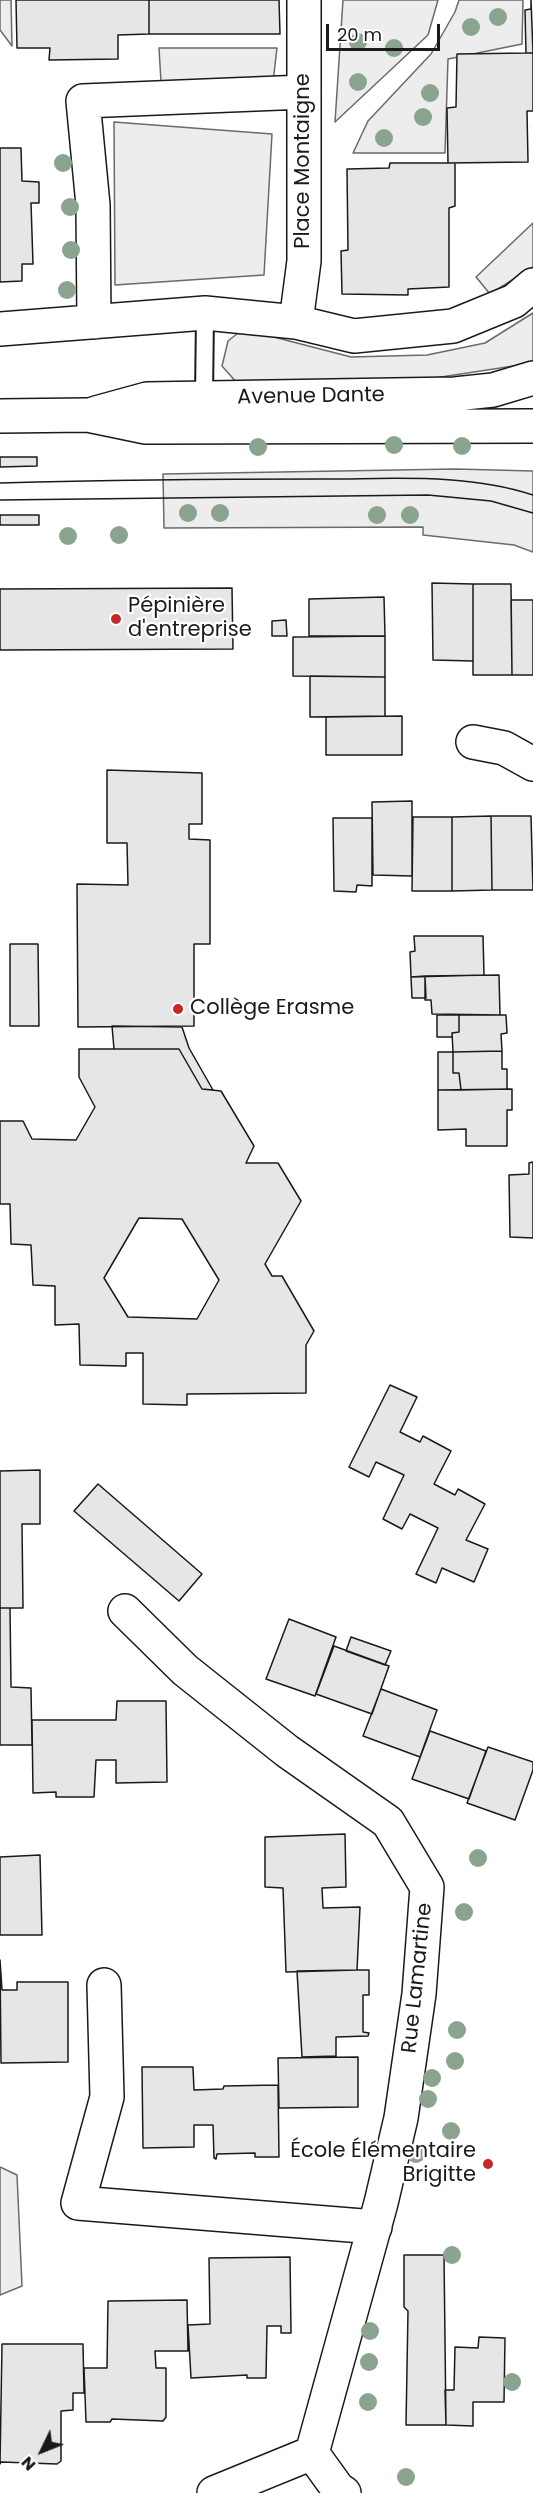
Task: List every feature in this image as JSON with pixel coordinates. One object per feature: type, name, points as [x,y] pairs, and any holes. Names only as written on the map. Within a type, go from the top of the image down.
[{"type":"street","name":"Place Montaigne","points":[[296,322],[303,261],[304,0]]},
{"type":"street","points":[[94,322],[93,205],[83,101],[304,92]]},
{"type":"street","points":[[0,329],[205,313],[296,322],[354,336],[453,326],[514,301],[533,285]]},
{"type":"street","name":"Avenue Dante","points":[[88,415],[147,399],[455,394],[493,390],[533,378]]},
{"type":"street","name":"Avenue Dante","points":[[0,416],[88,415],[147,427],[533,426]]},
{"type":"street","points":[[473,742],[504,748],[533,764]]},
{"type":"street","name":"Rue Lamartine","points":[[125,1611],[185,1670],[222,1700],[286,1751],[388,1822],[427,1887],[419,1994],[401,2118],[375,2226],[312,2453]]},
{"type":"street","points":[[104,1985],[107,2097],[78,2203],[375,2226]]},
{"type":"street","points":[[214,2493],[312,2453],[338,2489],[344,2493]]},
{"type":"lane","points":[[204,398],[205,313]]},
{"type":"shaded area","points":[[0,0],[11,0],[12,46],[0,30]]},
{"type":"shaded area","points":[[343,0],[438,0],[428,35],[335,122]]},
{"type":"shaded area","points":[[459,0],[523,0],[522,44],[448,59],[445,153],[353,153],[368,121],[431,54],[455,12]]},
{"type":"shaded area","points":[[159,48],[277,48],[273,82],[161,82]]},
{"type":"shaded area","points":[[114,122],[272,134],[264,275],[115,285]]},
{"type":"shaded area","points":[[533,223],[533,267],[490,294],[476,277]]},
{"type":"shaded area","points":[[533,313],[533,363],[369,388],[238,384],[222,366],[228,341],[243,329],[351,357],[427,355],[485,343]]},
{"type":"shaded area","points":[[455,469],[533,471],[533,552],[514,545],[423,535],[423,527],[164,528],[163,474]]},
{"type":"shaded area","points":[[0,2167],[17,2175],[22,2286],[0,2295]]},
{"type":"building","points":[[16,0],[149,0],[149,34],[118,35],[118,59],[49,60],[50,48],[17,48]]},
{"type":"building","points":[[149,0],[279,0],[280,34],[149,34]]},
{"type":"building","points":[[531,0],[533,53],[526,53],[525,10],[531,9]]},
{"type":"building","points":[[533,53],[533,111],[527,111],[528,162],[448,163],[447,108],[456,107],[457,54]]},
{"type":"building","points":[[0,148],[21,148],[22,181],[39,182],[39,203],[31,203],[33,264],[22,264],[22,281],[0,282]]},
{"type":"building","points":[[390,163],[455,163],[455,206],[449,208],[449,287],[408,289],[408,295],[342,294],[341,251],[348,250],[347,169],[389,168]]},
{"type":"building","points":[[0,457],[37,457],[37,466],[0,467]]},
{"type":"building","points":[[0,515],[39,515],[39,525],[0,525]]},
{"type":"building","points":[[432,583],[473,584],[473,661],[433,660]]},
{"type":"building","points":[[473,584],[511,584],[512,675],[473,675]]},
{"type":"building","name":"Pépinière d'entreprise","points":[[232,588],[233,649],[0,650],[0,589]]},
{"type":"building","points":[[384,597],[385,636],[309,636],[309,599]]},
{"type":"building","points":[[511,600],[533,600],[533,675],[512,675]]},
{"type":"building","points":[[286,620],[287,636],[272,636],[272,621]]},
{"type":"building","points":[[385,636],[385,677],[293,676],[293,637]]},
{"type":"building","points":[[310,676],[385,677],[385,716],[310,717]]},
{"type":"building","points":[[402,716],[402,755],[326,755],[326,717]]},
{"type":"building","points":[[107,770],[202,773],[202,824],[189,824],[189,839],[210,840],[210,944],[194,944],[194,1026],[78,1027],[77,884],[128,885],[127,843],[107,843]]},
{"type":"building","points":[[412,801],[412,876],[373,875],[372,802]]},
{"type":"building","points":[[491,816],[531,816],[533,890],[492,890]]},
{"type":"building","points":[[491,816],[492,890],[452,891],[452,817]]},
{"type":"building","points":[[413,817],[452,817],[452,891],[412,891]]},
{"type":"building","points":[[333,818],[372,818],[372,886],[357,885],[356,892],[334,891]]},
{"type":"building","points":[[414,936],[483,936],[484,975],[411,977],[410,952],[415,951]]},
{"type":"building","points":[[10,944],[38,944],[39,1026],[10,1026]]},
{"type":"building","points":[[499,975],[500,1015],[432,1014],[431,1000],[425,1000],[425,976]]},
{"type":"building","points":[[425,976],[426,998],[412,998],[411,977]]},
{"type":"building","points":[[437,1015],[459,1015],[459,1032],[452,1033],[452,1037],[437,1037]]},
{"type":"building","points":[[459,1015],[506,1015],[507,1033],[501,1034],[502,1051],[453,1052],[452,1033],[459,1032]]},
{"type":"building","points":[[112,1026],[182,1027],[189,1048],[213,1090],[202,1089],[179,1049],[114,1049]]},
{"type":"building","points":[[79,1049],[179,1049],[202,1089],[221,1091],[254,1146],[246,1163],[278,1163],[301,1201],[265,1264],[272,1276],[282,1276],[314,1331],[306,1345],[306,1393],[187,1394],[187,1405],[143,1404],[143,1353],[126,1353],[126,1366],[80,1365],[79,1324],[55,1325],[55,1286],[33,1285],[31,1245],[11,1244],[10,1204],[0,1204],[0,1121],[23,1121],[32,1139],[76,1140],[95,1107],[79,1077]],"holes":[[[139,1218],[182,1219],[219,1280],[197,1319],[128,1317],[104,1278]]]},
{"type":"building","points":[[502,1051],[502,1069],[507,1069],[507,1089],[461,1090],[459,1073],[453,1073],[453,1052]]},
{"type":"building","points":[[438,1052],[453,1052],[453,1073],[459,1073],[461,1090],[438,1090]]},
{"type":"building","points":[[512,1089],[512,1110],[507,1110],[507,1146],[466,1146],[466,1129],[438,1130],[438,1090]]},
{"type":"building","points":[[533,1162],[533,1238],[510,1237],[509,1175],[529,1174],[529,1163]]},
{"type":"building","points":[[390,1385],[417,1397],[400,1432],[420,1442],[423,1436],[451,1451],[434,1484],[455,1495],[458,1489],[485,1504],[466,1540],[488,1549],[474,1582],[442,1568],[436,1583],[416,1574],[438,1528],[410,1514],[402,1529],[383,1519],[404,1475],[376,1462],[369,1477],[349,1467]]},
{"type":"building","points":[[40,1470],[40,1524],[22,1524],[23,1608],[0,1608],[0,1471]]},
{"type":"building","points":[[98,1484],[202,1574],[179,1601],[74,1511]]},
{"type":"building","points":[[0,1608],[10,1608],[11,1687],[31,1688],[32,1745],[0,1745]]},
{"type":"building","points":[[289,1619],[336,1637],[315,1696],[266,1679]]},
{"type":"building","points":[[351,1637],[391,1651],[385,1665],[346,1651]]},
{"type":"building","points":[[334,1646],[389,1666],[372,1714],[316,1694]]},
{"type":"building","points":[[381,1689],[437,1710],[420,1757],[363,1736]]},
{"type":"building","points":[[117,1701],[166,1701],[167,1782],[116,1783],[116,1760],[96,1760],[94,1797],[56,1797],[56,1792],[33,1793],[32,1720],[116,1720]]},
{"type":"building","points":[[430,1731],[486,1751],[469,1799],[412,1779]]},
{"type":"building","points":[[488,1747],[533,1762],[533,1770],[515,1820],[467,1803]]},
{"type":"building","points":[[345,1834],[346,1887],[322,1888],[323,1908],[360,1907],[357,1970],[286,1972],[283,1888],[265,1887],[265,1837]]},
{"type":"building","points":[[40,1855],[42,1935],[0,1935],[0,1857]]},
{"type":"building","points":[[0,1960],[2,1990],[17,1990],[17,1982],[68,1982],[68,2062],[1,2063]]},
{"type":"building","points":[[369,1970],[369,1995],[363,1995],[363,2032],[369,2033],[368,2036],[336,2037],[336,2056],[302,2057],[297,1971]]},
{"type":"building","points":[[358,2057],[358,2107],[279,2108],[278,2058]]},
{"type":"building","points":[[142,2067],[193,2067],[194,2090],[223,2089],[224,2086],[278,2085],[279,2157],[255,2157],[255,2153],[217,2154],[216,2159],[214,2158],[213,2125],[194,2125],[194,2147],[143,2148]]},
{"type":"building","points":[[404,2255],[444,2255],[446,2425],[406,2425],[408,2311],[404,2307]]},
{"type":"building","points":[[290,2257],[291,2333],[281,2333],[281,2326],[267,2326],[266,2378],[247,2378],[247,2375],[191,2378],[188,2325],[210,2324],[209,2258]]},
{"type":"building","points":[[187,2300],[188,2351],[155,2351],[156,2368],[166,2368],[166,2417],[163,2421],[112,2419],[110,2422],[86,2422],[84,2368],[107,2368],[108,2301]]},
{"type":"building","points":[[479,2337],[505,2338],[504,2402],[473,2402],[473,2426],[446,2425],[445,2390],[454,2390],[455,2347],[478,2348]]},
{"type":"building","points":[[2,2344],[83,2344],[84,2393],[73,2393],[73,2410],[61,2411],[61,2461],[57,2464],[1,2462],[0,2464]]},
{"type":"tram line","points":[[0,483],[403,478],[482,483],[533,495]]},
{"type":"tram line","points":[[0,500],[428,495],[491,501],[533,513]]},
{"type":"place","name":"Pépinière d'entreprise","points":[[116,619]]},
{"type":"place","name":"Collège Erasme","points":[[178,1009]]},
{"type":"place","name":"École Élémentaire Brigitte","points":[[488,2164]]}]
